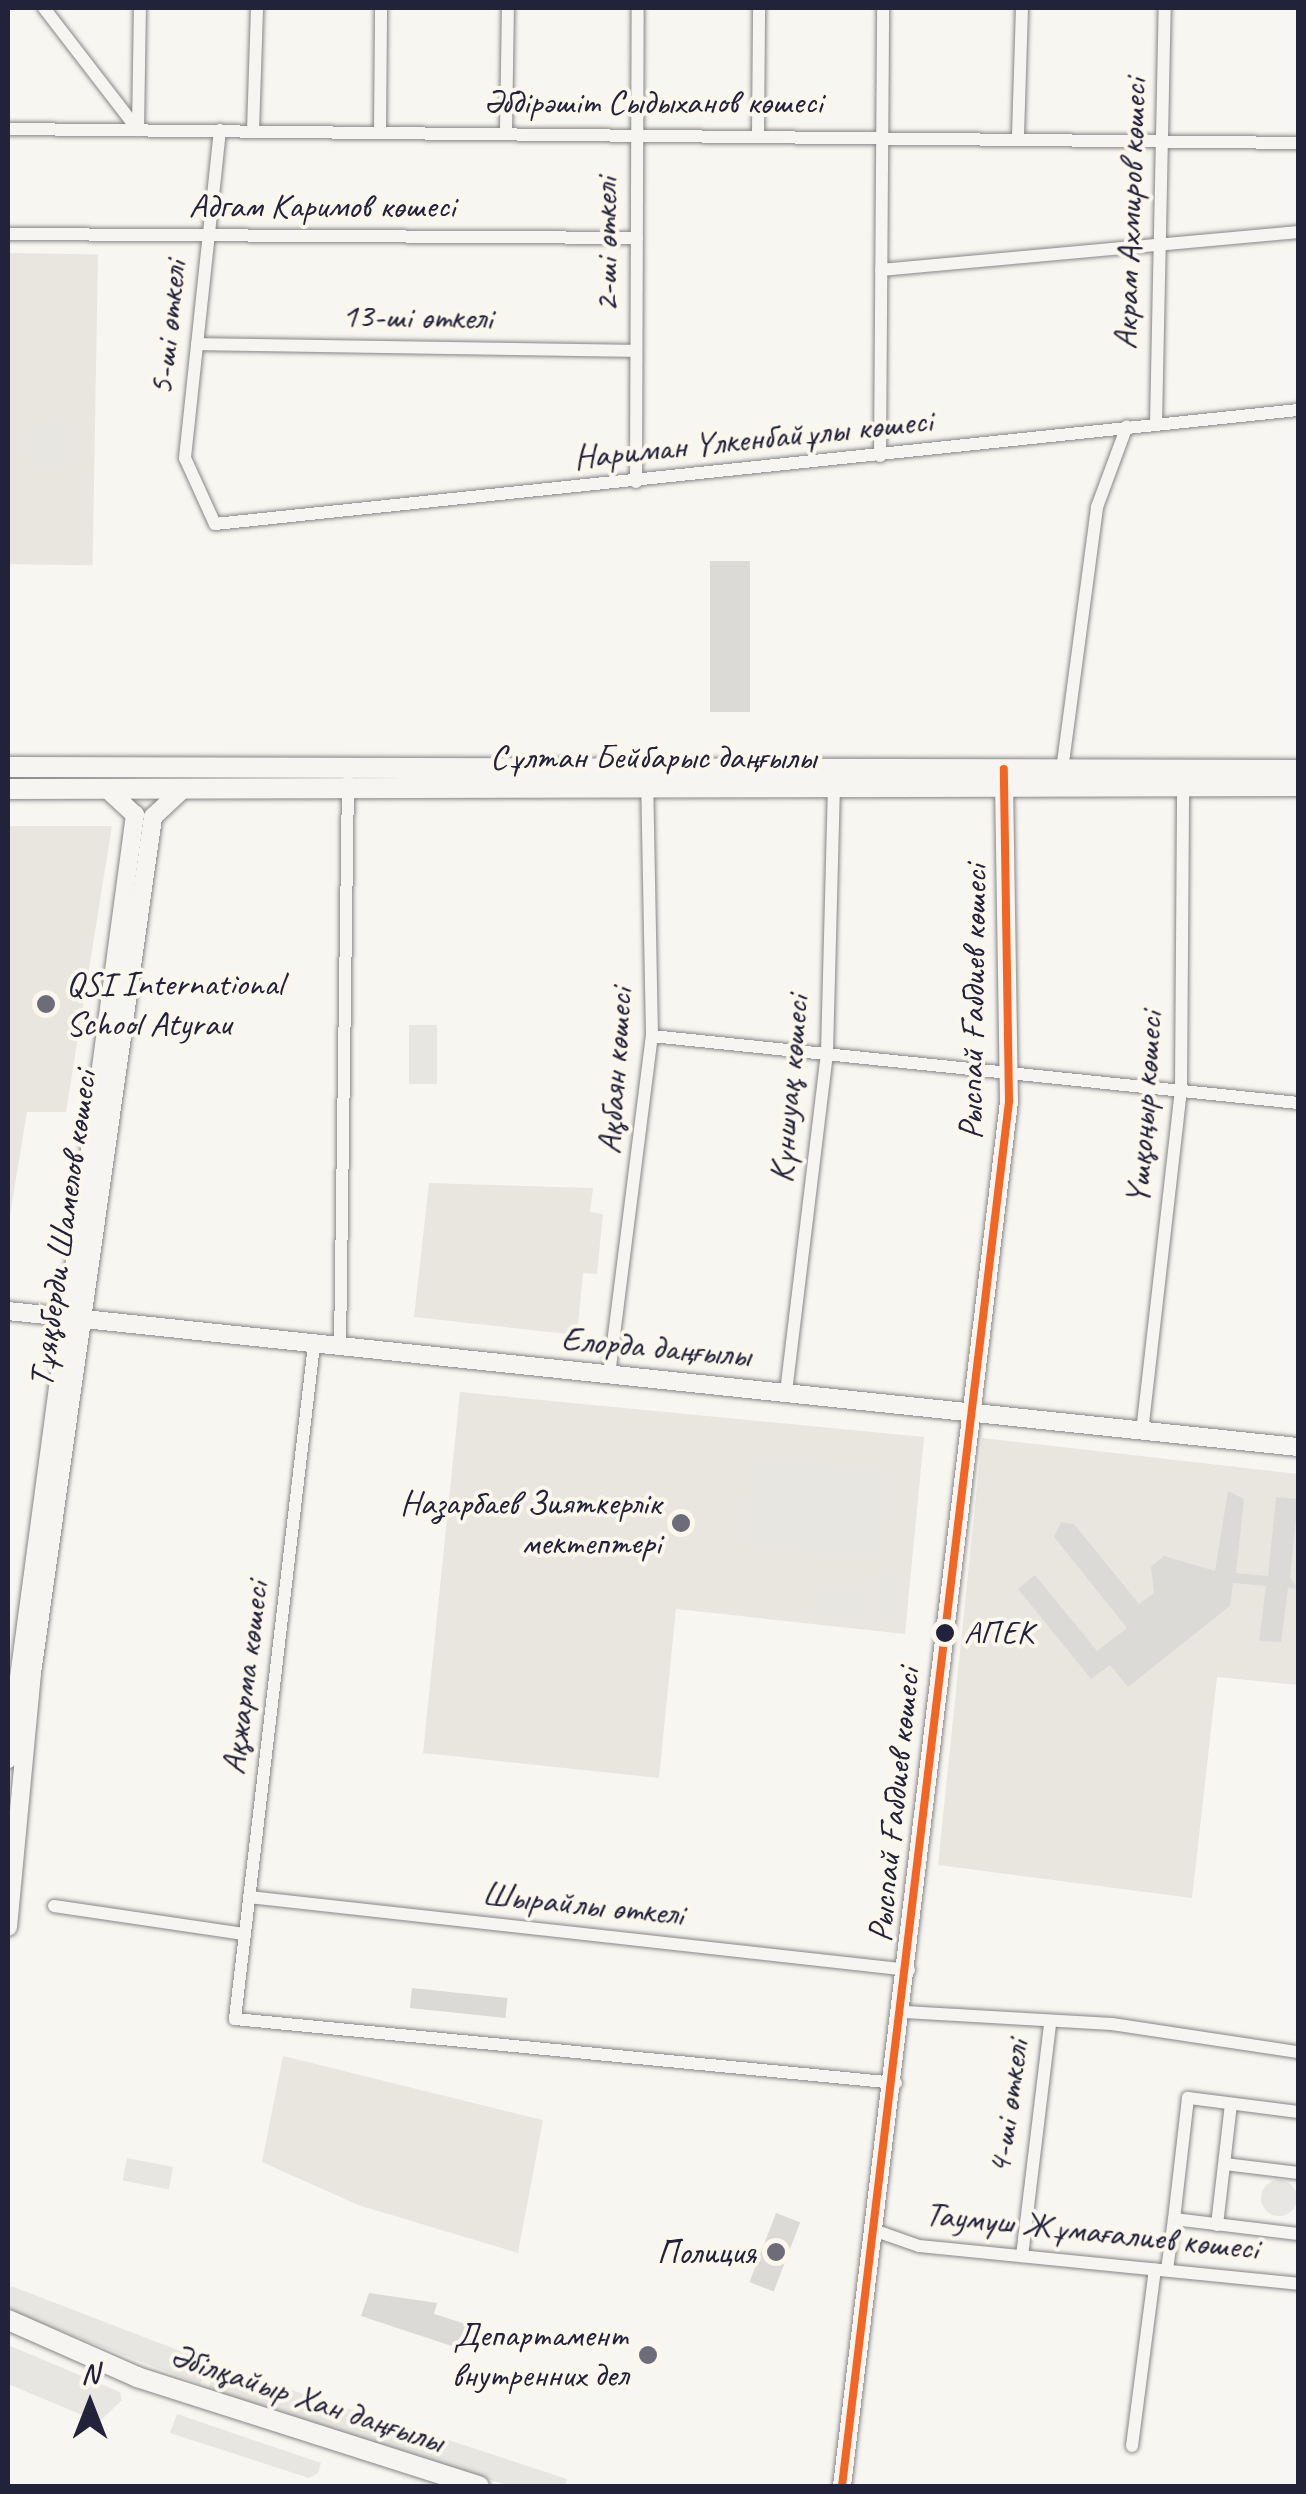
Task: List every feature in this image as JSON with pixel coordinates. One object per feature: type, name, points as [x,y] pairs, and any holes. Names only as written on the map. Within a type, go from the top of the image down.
[{"type":"main road","name":"Сұлтан Бейбарыс даңғылы","points":[[8,767],[648,791],[834,789],[1004,780],[1062,770],[1298,770]]},
{"type":"main road","name":"Сұлтан Бейбарыс даңғылы","points":[[8,788],[181,791],[348,779],[646,769],[1298,786]]},
{"type":"main road","name":"Әбілқайыр Хан даңғылы","points":[[8,2320],[137,2376],[478,2486]]},
{"type":"main road","name":"Әбілқайыр Хан даңғылы","points":[[8,2335],[132,2388],[434,2486]]},
{"type":"street","points":[[44,8],[138,130]]},
{"type":"street","points":[[138,130],[140,8]]},
{"type":"street","points":[[252,130],[257,8]]},
{"type":"street","points":[[380,130],[381,8]]},
{"type":"street","points":[[506,131],[508,8]]},
{"type":"street","name":"2-ші өткелі","points":[[636,482],[638,8]]},
{"type":"street","points":[[758,133],[759,8]]},
{"type":"street","points":[[880,456],[884,8]]},
{"type":"street","points":[[1018,136],[1022,8]]},
{"type":"street","name":"Акрам Ахмиров көшесі","points":[[1156,423],[1153,243],[1163,139],[1164,8]]},
{"type":"street","name":"Әбдірәшіт Сыдыханов көшесі","points":[[8,129],[882,134],[1298,143]]},
{"type":"street","name":"5-ші өткелі","points":[[215,524],[185,458],[220,130]]},
{"type":"street","points":[[881,270],[1298,232]]},
{"type":"street","name":"Адгам Каримов көшесі","points":[[8,234],[636,238]]},
{"type":"street","name":"13-ші өткелі","points":[[196,344],[636,351]]},
{"type":"street","name":"Нариман Үлкенбайұлы көшесі","points":[[215,524],[1298,410]]},
{"type":"street","points":[[1062,770],[1098,508],[1127,426]]},
{"type":"street","name":"Ақбаян көшесі","points":[[610,1375],[652,1036],[646,769]]},
{"type":"street","points":[[340,1347],[348,779]]},
{"type":"street","name":"Рыспай Ғабдиев көшесі","points":[[842,2486],[880,2232],[1009,1074],[1004,780]]},
{"type":"street","name":"Үшқоңыр көшесі","points":[[1142,1432],[1182,1090],[1183,786]]},
{"type":"street","name":"Тұяқберди Шамелов көшесі","points":[[8,1926],[11,1862],[135,815],[107,789]]},
{"type":"street","name":"Күншуақ көшесі","points":[[786,1392],[827,1052],[834,789]]},
{"type":"street","name":"Тұяқберди Шамелов көшесі","points":[[8,1759],[153,817],[181,791]]},
{"type":"street","points":[[652,1036],[1298,1103]]},
{"type":"street","name":"Елорда даңғылы","points":[[8,1311],[1298,1448]]},
{"type":"street","name":"Ақжарма көшесі","points":[[314,1345],[235,2019],[897,2083]]},
{"type":"street","name":"Шырайлы өткелі","points":[[250,1897],[910,1970]]},
{"type":"street","points":[[54,1906],[244,1934]]},
{"type":"street","points":[[905,2012],[1050,2026],[1112,2024],[1298,2052]]},
{"type":"street","name":"4-ші өткелі","points":[[1022,2256],[1050,2026]]},
{"type":"street","points":[[1132,2446],[1161,2269],[1174,2219],[1188,2098],[1298,2112]]},
{"type":"street","points":[[1217,2224],[1231,2104]]},
{"type":"street","points":[[1225,2164],[1298,2173]]},
{"type":"street","points":[[1174,2219],[1298,2234]]},
{"type":"street","name":"Таумуш Жұмағалиев көшесі","points":[[880,2232],[1022,2256],[1298,2284]]},
{"type":"shaded area","points":[[8,253],[98,255],[93,566],[8,564]]},
{"type":"shaded area","points":[[51,422],[68,428],[74,445],[68,462],[51,468],[34,462],[28,445],[34,428]]},
{"type":"shaded area","name":"QSI International School Atyrau","points":[[8,826],[112,826],[66,1112],[27,1112],[8,1227]]},
{"type":"shaded area","points":[[409,1025],[437,1025],[437,1084],[409,1084]]},
{"type":"shaded area","points":[[429,1183],[593,1188],[590,1212],[603,1214],[597,1274],[583,1273],[577,1335],[414,1317]]},
{"type":"shaded area","name":"Назарбаев Зияткерлік мектептері","points":[[460,1392],[924,1437],[905,1634],[676,1609],[659,1778],[423,1753]]},
{"type":"shaded area","points":[[982,1438],[1298,1474],[1298,1685],[1217,1677],[1192,1898],[938,1865]]},
{"type":"shaded area","points":[[754,1458],[885,1472],[876,1558],[745,1545]]},
{"type":"shaded area","points":[[876,1574],[900,1577],[894,1623],[870,1620]]},
{"type":"shaded area","points":[[817,1586],[866,1591],[863,1619],[814,1614]]},
{"type":"shaded area","points":[[283,2056],[543,2120],[518,2253],[358,2205],[262,2162]]},
{"type":"shaded area","points":[[127,2158],[173,2167],[169,2190],[123,2181]]},
{"type":"shaded area","points":[[1279,2180],[1292,2185],[1297,2198],[1292,2211],[1279,2216],[1266,2211],[1261,2198],[1266,2185]]},
{"type":"shaded area","points":[[11,2286],[209,2362],[200,2384],[8,2311]]},
{"type":"shaded area","points":[[8,2345],[120,2392],[122,2400],[99,2422],[8,2384]]},
{"type":"shaded area","points":[[215,2365],[356,2411],[353,2423],[359,2413],[567,2479],[565,2486],[511,2486],[325,2433],[208,2390]]},
{"type":"shaded area","points":[[177,2414],[321,2463],[318,2473],[309,2478],[170,2433]]},
{"type":"building","points":[[710,561],[750,561],[750,712],[710,712]]},
{"type":"building","points":[[1228,1491],[1244,1499],[1236,1573],[1268,1576],[1276,1497],[1298,1499],[1290,1578],[1298,1589],[1288,1588],[1281,1642],[1259,1641],[1266,1586],[1233,1583],[1230,1606],[1128,1687],[1110,1665],[1091,1679],[1018,1589],[1035,1575],[1097,1651],[1127,1628],[1054,1537],[1061,1522],[1074,1524],[1139,1604],[1154,1593],[1151,1567],[1164,1556],[1215,1571]]},
{"type":"building","points":[[412,1988],[507,1998],[505,2018],[410,2008]]},
{"type":"building","name":"Полиция","points":[[776,2213],[800,2222],[774,2291],[749,2282]]},
{"type":"building","points":[[369,2293],[437,2303],[434,2314],[472,2326],[464,2350],[361,2316]]},
{"type":"transit line","points":[[842,2486],[1009,1101],[1004,769]]},
{"type":"place","name":"QSI International School Atyrau","points":[[46,1004]]},
{"type":"place","name":"Назарбаев Зияткерлік мектептері","points":[[681,1523]]},
{"type":"place","name":"АПЕК","points":[[945,1633]]},
{"type":"place","name":"Полиция","points":[[776,2252]]},
{"type":"place","name":"Департамент внутренних дел","points":[[648,2355]]}]
